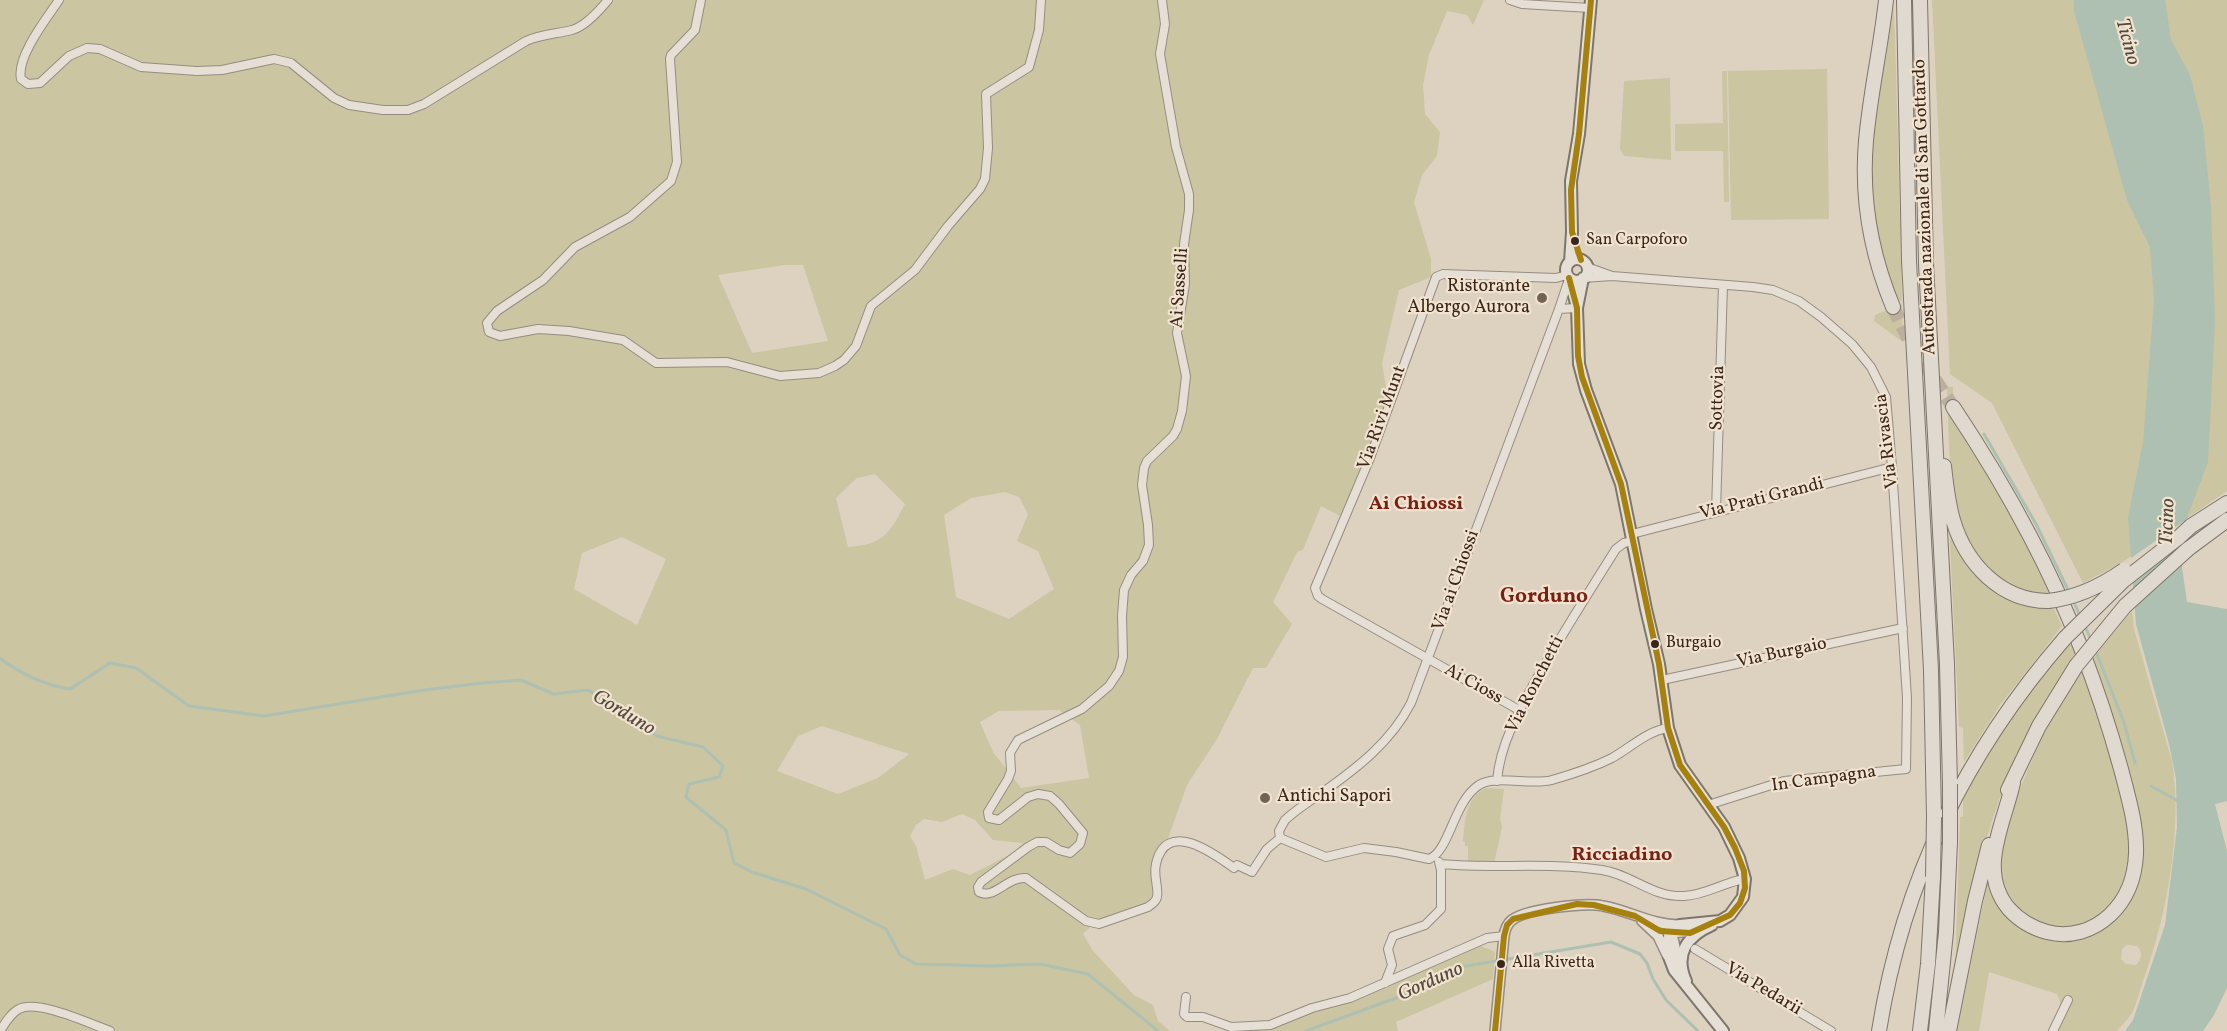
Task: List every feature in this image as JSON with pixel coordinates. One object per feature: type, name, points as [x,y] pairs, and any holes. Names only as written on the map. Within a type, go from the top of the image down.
[{"type":"highway","points":[[1886,0],[1868,125],[1864,184],[1868,225],[1874,252],[1893,307]]},
{"type":"highway","points":[[1904,0],[1909,261],[1931,670],[1934,817],[1928,964],[1920,1031]]},
{"type":"highway","name":"Autostrada nazionale di San Gottardo","points":[[1920,0],[1924,232],[1932,377]]},
{"type":"highway","points":[[1932,377],[1948,496],[1962,544],[1982,572],[2002,588],[2025,598],[2048,601],[2074,596],[2108,581],[2175,533],[2191,526],[2227,503]]},
{"type":"highway","points":[[1932,377],[1948,683],[1950,784],[1946,941],[1936,1031]]},
{"type":"highway","points":[[1953,407],[2002,485],[2045,567],[2088,668],[2116,753],[2132,813],[2136,842],[2135,861],[2130,886],[2123,899],[2108,917],[2095,926],[2081,932],[2067,934],[2041,930],[2019,918],[2001,898],[1995,879],[1994,860],[1997,838],[2013,783]]},
{"type":"highway","points":[[1949,1031],[1981,875],[2004,797],[2013,783],[2039,726],[2076,666],[2139,592],[2188,549],[2227,520]]},
{"type":"highway","points":[[1879,1031],[1889,978],[1908,907],[1917,881],[1964,780],[2008,710],[2065,638],[2123,581],[2191,526]]},
{"type":"main road","points":[[1570,262],[1571,181],[1580,124],[1591,4]]},
{"type":"main road","points":[[1572,232],[1584,269],[1577,308],[1578,356],[1582,377],[1618,474],[1662,680],[1668,728],[1680,765],[1724,827],[1735,848],[1745,879],[1740,903],[1730,915],[1698,931],[1683,950],[1683,975],[1689,987]]},
{"type":"main road","points":[[1577,308],[1566,267],[1575,259],[1584,269]]},
{"type":"main road","points":[[1568,277],[1578,281],[1584,269]]},
{"type":"main road","points":[[1720,921],[1680,925],[1670,933],[1668,945],[1669,957],[1674,970],[1723,1031]]},
{"type":"street","points":[[59,0],[38,32],[21,66],[21,79],[28,84],[40,83],[69,56],[87,48],[100,49],[141,67],[197,71],[222,70],[274,59],[291,63],[342,103],[356,107],[400,110],[424,104],[536,36],[578,28],[601,9],[608,0]]},
{"type":"street","points":[[701,0],[695,30],[671,55],[670,59],[677,162],[671,181],[630,217],[575,246],[543,280],[497,311],[487,323],[489,332],[500,336],[538,329],[569,331],[623,340],[656,363],[727,362],[780,376],[819,372],[835,366],[844,360],[856,346],[871,306],[915,270],[948,226],[980,189],[985,179],[988,148],[986,94],[1029,67],[1039,30],[1041,0]]},
{"type":"street","name":"Ai Sasselli","points":[[1162,0],[1165,24],[1160,54],[1170,117],[1189,194],[1184,244],[1185,284],[1177,333],[1186,366],[1185,386],[1177,429],[1144,465],[1142,485],[1149,545],[1143,561],[1131,575],[1124,590],[1122,664],[1116,678],[1082,709],[1022,737],[1015,744],[1010,753],[1011,771],[1008,779],[988,812],[989,818],[999,820],[1028,797],[1044,795],[1054,800],[1064,810],[1081,830],[1083,838],[1077,848],[1070,853],[1059,850],[1046,842],[1032,844],[981,882],[978,890],[980,893],[989,894],[1014,878],[1026,878],[1086,921],[1099,924],[1155,902],[1157,894],[1154,874],[1157,859],[1168,844],[1181,840]]},
{"type":"street","points":[[1510,0],[1522,4],[1591,4]]},
{"type":"street","name":"Via Rivascia","points":[[1584,269],[1612,276],[1767,289],[1790,297],[1821,317],[1852,344],[1871,367],[1884,389],[1887,404],[1907,698],[1906,769]]},
{"type":"street","name":"Via Rivi Munt","points":[[1428,659],[1322,599],[1316,592],[1316,585],[1370,458],[1436,277],[1443,274],[1568,277]]},
{"type":"street","name":"Via ai Chiossi","points":[[1181,840],[1202,848],[1234,868],[1237,865],[1252,872],[1267,849],[1280,838],[1280,831],[1287,817],[1366,760],[1394,729],[1410,704],[1428,659],[1559,309],[1568,277]]},
{"type":"street","name":"Sottovia","points":[[1716,511],[1723,285]]},
{"type":"street","points":[[1559,309],[1577,308]]},
{"type":"street","name":"Via Prati Grandi","points":[[1632,537],[1716,511],[1892,467]]},
{"type":"street","name":"Via Ronchetti","points":[[1497,781],[1499,763],[1519,710],[1566,627],[1616,549],[1632,537]]},
{"type":"street","name":"Via Burgaio","points":[[1662,680],[1903,628]]},
{"type":"street","name":"Ai Cioss","points":[[1428,659],[1519,710]]},
{"type":"street","points":[[1433,858],[1442,846],[1460,807],[1472,791],[1484,783],[1548,782],[1579,773],[1611,758],[1656,730],[1668,728]]},
{"type":"street","name":"In Campagna","points":[[1708,806],[1784,781],[1906,769]]},
{"type":"street","points":[[1280,838],[1326,857],[1364,848],[1396,852],[1421,859],[1433,858],[1441,864],[1483,867],[1551,865],[1593,869],[1613,872],[1657,892],[1672,896],[1692,896],[1745,879]]},
{"type":"street","points":[[1385,983],[1392,965],[1388,949],[1393,936],[1425,925],[1440,911],[1441,864]]},
{"type":"street","points":[[1495,1031],[1503,937],[1507,925],[1517,917],[1577,904],[1603,906],[1635,916],[1670,933],[1698,931]]},
{"type":"street","points":[[1653,925],[1680,925]]},
{"type":"street","points":[[1653,925],[1669,957]]},
{"type":"street","points":[[1670,933],[1683,975]]},
{"type":"street","points":[[1186,997],[1184,1011],[1187,1017],[1203,1017],[1231,1027],[1270,1025],[1312,1008],[1350,998],[1487,938],[1503,937]]},
{"type":"street","name":"Via Pedarii","points":[[1695,949],[1831,1031]]},
{"type":"street","points":[[2053,1031],[2068,1000]]},
{"type":"street","points":[[0,1031],[16,1011],[28,1007],[64,1013],[110,1031]]},
{"type":"shaded area","points":[[0,0],[1484,0],[1473,25],[1467,15],[1447,11],[1429,55],[1423,85],[1425,114],[1440,132],[1437,156],[1422,175],[1414,202],[1431,259],[1431,277],[1399,290],[1382,363],[1389,406],[1344,518],[1321,506],[1303,550],[1297,552],[1273,602],[1292,624],[1266,668],[1253,668],[1217,739],[1187,785],[1165,847],[1159,855],[1155,901],[1093,924],[1083,934],[1093,951],[1134,995],[1153,1005],[1158,1021],[1170,1031],[0,1031]],"holes":[[[785,265],[803,265],[828,341],[752,353],[718,275]],[[875,474],[905,504],[895,523],[884,536],[870,544],[848,547],[836,498],[857,478]],[[1005,492],[1019,497],[1028,514],[1017,541],[1038,551],[1054,589],[1009,619],[956,597],[944,515],[971,498]],[[622,537],[666,559],[637,625],[574,589],[582,553]],[[1059,710],[1080,725],[1089,778],[1021,788],[993,752],[980,722],[999,711]],[[822,726],[909,754],[878,778],[838,794],[777,771],[798,736]],[[962,814],[975,820],[993,840],[1023,843],[1013,853],[970,875],[953,869],[925,880],[916,846],[910,836],[916,825],[924,819],[942,822]]]},
{"type":"shaded area","points":[[1890,0],[1893,0],[1895,34],[1902,302],[1891,294],[1886,279],[1868,181]]},
{"type":"shaded area","points":[[1932,0],[2227,0],[2227,491],[2121,563],[2083,583],[1992,403],[1950,374]]},
{"type":"shaded area","points":[[1827,69],[1829,219],[1731,220],[1728,71]]},
{"type":"shaded area","points":[[1722,71],[1727,71],[1729,202],[1724,202],[1723,151],[1675,151],[1675,124],[1723,123]]},
{"type":"shaded area","points":[[1670,78],[1671,160],[1624,156],[1620,149],[1624,81]]},
{"type":"shaded area","points":[[1902,304],[1903,342],[1874,321],[1875,315]]},
{"type":"shaded area","points":[[1947,387],[1953,387],[1954,423],[1996,488],[2051,593],[2028,592],[2007,583],[1986,565],[1971,544],[1954,494]]},
{"type":"shaded area","points":[[1949,522],[1977,572],[2053,607],[2062,626],[2000,705],[1964,762],[1963,728],[1959,727]]},
{"type":"shaded area","points":[[2132,611],[2134,629],[2172,761],[2176,814],[2171,871],[2160,927],[2135,1005],[2132,1013],[2117,1031],[2055,1031],[2061,1013],[2057,994],[1989,972],[1979,1031],[1957,1031],[1989,876],[2024,927],[2097,930],[2139,861],[2090,662]],"holes":[[[2127,945],[2137,946],[2141,953],[2140,960],[2136,965],[2126,964],[2121,959],[2122,949]]]},
{"type":"shaded area","points":[[2071,640],[2076,653],[2033,725],[1999,800],[1980,864],[1955,974],[1963,788],[1995,733]]},
{"type":"shaded area","points":[[2082,672],[2107,740],[2122,792],[2127,817],[2129,861],[2120,891],[2104,912],[2082,924],[2059,927],[2036,922],[2017,909],[2004,889],[2000,863],[2001,851],[2010,814],[2029,767],[2059,705]]},
{"type":"shaded area","points":[[1486,788],[1504,789],[1500,819],[1502,827],[1494,864],[1468,862],[1468,846],[1465,846],[1463,841],[1470,804],[1479,792]]},
{"type":"shaded area","points":[[1479,945],[1495,952],[1493,979],[1396,1022],[1398,1031],[1255,1031],[1256,1027],[1430,967]]},
{"type":"water","name":"Ticino","points":[[2074,0],[2165,0],[2171,40],[2190,75],[2203,126],[2211,207],[2215,320],[2208,462],[2188,515],[2182,568],[2187,602],[2227,609],[2227,801],[2215,804],[2227,851],[2227,988],[2214,1015],[2203,1031],[2125,1031],[2133,1020],[2165,925],[2177,827],[2176,779],[2169,744],[2136,624],[2128,517],[2143,443],[2154,300],[2150,247],[2127,200],[2074,11]]},
{"type":"pier","points":[[2190,517],[2188,536],[2130,582],[2128,560]]},
{"type":"waterway","points":[[1984,434],[2036,524],[2070,594]]},
{"type":"waterway","points":[[2073,600],[2080,616]]},
{"type":"waterway","points":[[2084,624],[2091,640]]},
{"type":"waterway","points":[[2095,649],[2124,723],[2135,763]]},
{"type":"waterway","name":"Gorduno","points":[[0,658],[33,678],[70,689],[110,663],[136,668],[189,706],[264,716],[424,690],[483,683],[521,680],[554,694],[588,690],[657,736],[703,747],[723,766],[719,777],[689,784],[686,797],[726,830],[734,863],[752,872],[806,889],[886,929],[900,955],[916,964],[991,966],[1040,964],[1088,974],[1158,1031]]},
{"type":"waterway","points":[[2151,786],[2178,801]]},
{"type":"waterway","name":"Gorduno","points":[[1306,1031],[1396,998],[1460,967],[1611,942],[1640,954],[1666,1000],[1698,1031]]},
{"type":"tunnel","points":[[1893,307],[1911,344],[1953,407]]},
{"type":"transit line","points":[[1581,260],[1572,232],[1571,190],[1579,134],[1591,0]]},
{"type":"transit line","points":[[1495,1031],[1504,936],[1507,925],[1513,919],[1577,904],[1594,905],[1635,916],[1660,931],[1690,933],[1730,915],[1740,903],[1745,888],[1744,871],[1735,848],[1724,827],[1680,765],[1668,728],[1659,664],[1621,484],[1582,377],[1578,356],[1577,308],[1569,278]]},
{"type":"place","name":"San Carpoforo","points":[[1575,241]]},
{"type":"place","name":"Ristorante Albergo Aurora","points":[[1542,298]]},
{"type":"place","name":"Burgaio","points":[[1655,644]]},
{"type":"place","name":"Antichi Sapori","points":[[1265,798]]},
{"type":"place","name":"Alla Rivetta","points":[[1501,964]]},
{"type":"district","name":"Ai Chiossi","points":[[1416,505]]},
{"type":"district","name":"Gorduno","points":[[1544,598]]},
{"type":"district","name":"Ricciadino","points":[[1622,856]]}]
